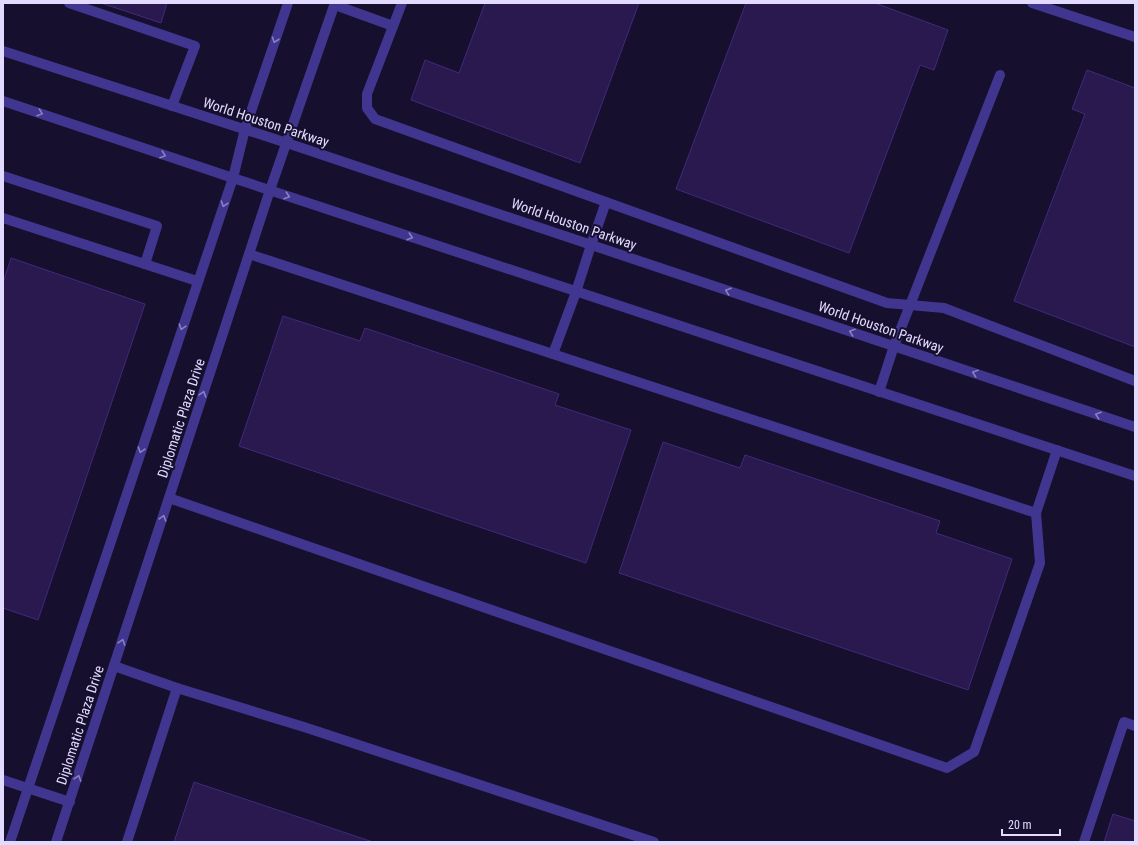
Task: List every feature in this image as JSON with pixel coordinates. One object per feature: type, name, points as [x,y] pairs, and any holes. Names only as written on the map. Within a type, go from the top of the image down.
[{"type":"street","points":[[69,3],[195,46],[172,106]]},
{"type":"street","name":"Diplomatic Plaza Drive","points":[[10,842],[233,178],[245,129],[288,3]]},
{"type":"street","points":[[402,3],[367,94],[367,108],[375,119],[887,303],[944,308],[1135,381]]},
{"type":"street","points":[[1032,3],[1135,37]]},
{"type":"street","points":[[335,4],[393,26]]},
{"type":"street","name":"Diplomatic Plaza Drive","points":[[56,842],[270,190],[335,4]]},
{"type":"street","name":"World Houston Parkway","points":[[3,51],[245,129],[1135,427]]},
{"type":"street","points":[[879,392],[894,346],[1000,75]]},
{"type":"street","points":[[3,101],[1135,476]]},
{"type":"street","points":[[3,176],[157,226],[145,264]]},
{"type":"street","points":[[553,354],[576,292],[606,202]]},
{"type":"street","points":[[3,218],[198,281]]},
{"type":"street","points":[[249,254],[1036,513]]},
{"type":"street","points":[[169,498],[947,768],[974,752],[980,738],[1040,563],[1036,513],[1057,450]]},
{"type":"street","points":[[114,666],[177,688],[304,727],[654,842]]},
{"type":"street","points":[[127,842],[177,688]]},
{"type":"street","points":[[1084,842],[1124,722],[1135,726]]},
{"type":"street","points":[[3,780],[70,802]]},
{"type":"building","points":[[101,3],[167,3],[161,23]]},
{"type":"building","points":[[485,3],[639,3],[580,163],[411,100],[425,60],[459,73]]},
{"type":"building","points":[[746,3],[875,3],[948,30],[934,70],[920,65],[849,253],[676,189]]},
{"type":"building","points":[[1087,70],[1135,88],[1135,347],[1014,301],[1085,114],[1072,109]]},
{"type":"building","points":[[11,258],[145,304],[38,620],[3,608],[3,283]]},
{"type":"building","points":[[283,316],[360,341],[365,328],[559,394],[555,405],[631,430],[586,563],[239,446]]},
{"type":"building","points":[[663,442],[740,468],[745,455],[940,521],[936,533],[1012,559],[968,690],[619,573]]},
{"type":"building","points":[[194,782],[373,842],[174,842]]},
{"type":"building","points":[[1113,814],[1135,821],[1135,842],[1104,842]]}]
